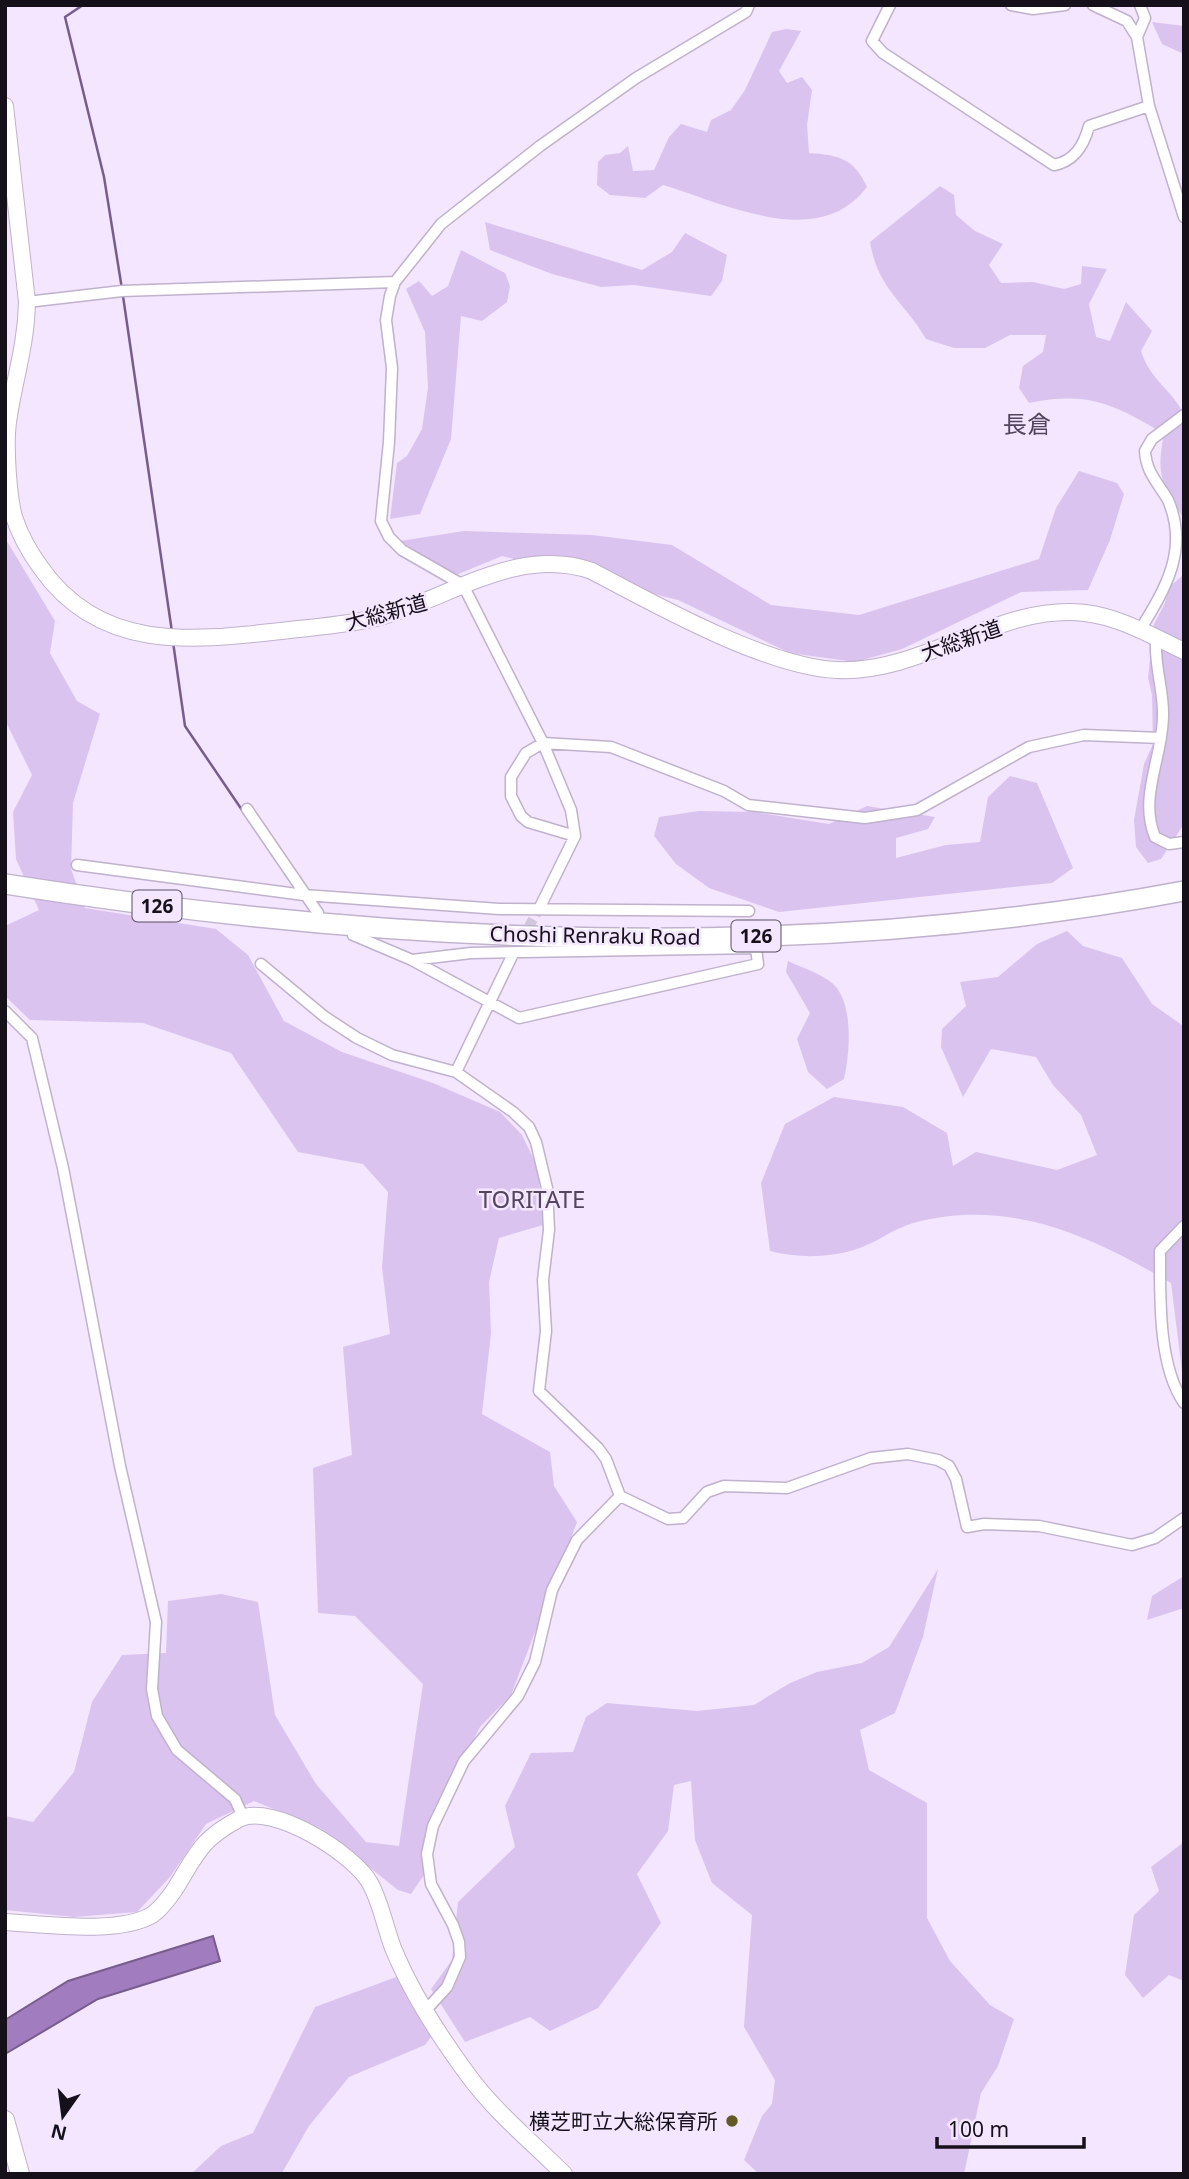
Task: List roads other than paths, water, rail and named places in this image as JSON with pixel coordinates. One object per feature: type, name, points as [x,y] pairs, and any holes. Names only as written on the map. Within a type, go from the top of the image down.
[{"type":"highway","name":"Choshi Renraku Road","points":[[5,884],[105,900],[318,919],[560,936],[778,936],[964,923],[1056,912],[1184,891]]},
{"type":"main road","points":[[5,2120],[20,2174]]},
{"type":"street","points":[[539,909],[575,836],[571,810],[543,743],[463,586],[402,550],[389,537],[381,521],[390,442],[392,368],[386,320],[395,282],[441,224],[540,146],[636,78],[746,12],[749,5]]},
{"type":"street","points":[[890,5],[872,41],[883,53],[1054,165],[1062,163],[1083,147],[1089,126],[1149,106]]},
{"type":"street","points":[[1011,5],[1033,9],[1065,5]]},
{"type":"street","points":[[1093,5],[1126,21],[1137,37],[1149,106],[1184,217]]},
{"type":"street","points":[[1137,37],[1145,18],[1140,5]]},
{"type":"street","name":"大総新道","points":[[5,106],[27,302],[26,335],[8,423],[14,516],[29,552],[51,583],[75,604],[104,623],[147,636],[203,639],[241,636],[380,617],[436,599],[517,566],[574,565],[737,641],[778,657],[840,670],[886,665],[1027,617],[1057,613],[1085,613],[1140,630],[1184,651]]},
{"type":"street","points":[[27,302],[122,291],[395,282]]},
{"type":"street","points":[[1140,630],[1170,578],[1180,546],[1180,522],[1151,476],[1145,451],[1152,439],[1184,415]]},
{"type":"street","points":[[1156,638],[1155,659],[1163,713],[1161,738],[1150,790],[1149,817],[1155,837],[1169,844],[1184,842]]},
{"type":"street","points":[[575,836],[528,822],[521,816],[511,796],[511,777],[526,753],[543,743],[611,747],[724,791],[748,805],[865,818],[917,810],[1029,747],[1084,735],[1161,738]]},
{"type":"street","points":[[247,809],[318,919]]},
{"type":"street","points":[[77,865],[304,895],[499,909],[748,911]]},
{"type":"street","points":[[353,935],[412,960],[519,1018],[758,964],[756,948],[471,953],[412,960]]},
{"type":"street","points":[[456,1072],[513,954]]},
{"type":"street","points":[[261,964],[325,1017],[357,1038],[392,1055],[456,1072],[513,1112],[529,1127],[536,1142],[547,1188],[549,1230],[543,1280],[546,1331],[539,1391],[598,1448],[621,1496],[668,1518],[683,1518],[707,1492],[724,1486],[786,1488],[872,1458],[908,1454],[938,1460],[949,1466],[956,1479],[967,1527],[984,1524],[1039,1526],[1132,1545],[1155,1538],[1184,1518]]},
{"type":"street","points":[[5,1011],[32,1038],[63,1168],[120,1466],[156,1622],[152,1689],[157,1716],[177,1750],[235,1799],[243,1817]]},
{"type":"street","points":[[1184,1226],[1160,1251],[1165,1348],[1171,1384],[1184,1403]]},
{"type":"street","points":[[426,2010],[447,1987],[460,1957],[459,1942],[453,1925],[431,1884],[427,1854],[433,1825],[464,1761],[519,1696],[535,1662],[552,1591],[577,1540],[621,1496]]},
{"type":"street","points":[[5,1922],[130,1923],[153,1914],[172,1894],[205,1841],[243,1817],[278,1821],[331,1845],[350,1860],[369,1882],[393,1948],[426,2010],[468,2076],[498,2111],[564,2174]]},
{"type":"waterway","points":[[83,5],[65,17],[104,177],[122,289]]},
{"type":"waterway","points":[[123,296],[172,632]]},
{"type":"waterway","points":[[173,642],[185,726],[244,813]]},
{"type":"tunnel","points":[[513,954],[539,909]]},
{"type":"place","name":"横芝町立大総保育所","points":[[732,2121]]},
{"type":"district","name":"長倉","points":[[1027,423]]},
{"type":"district","name":"TORITATE","points":[[532,1198]]}]
